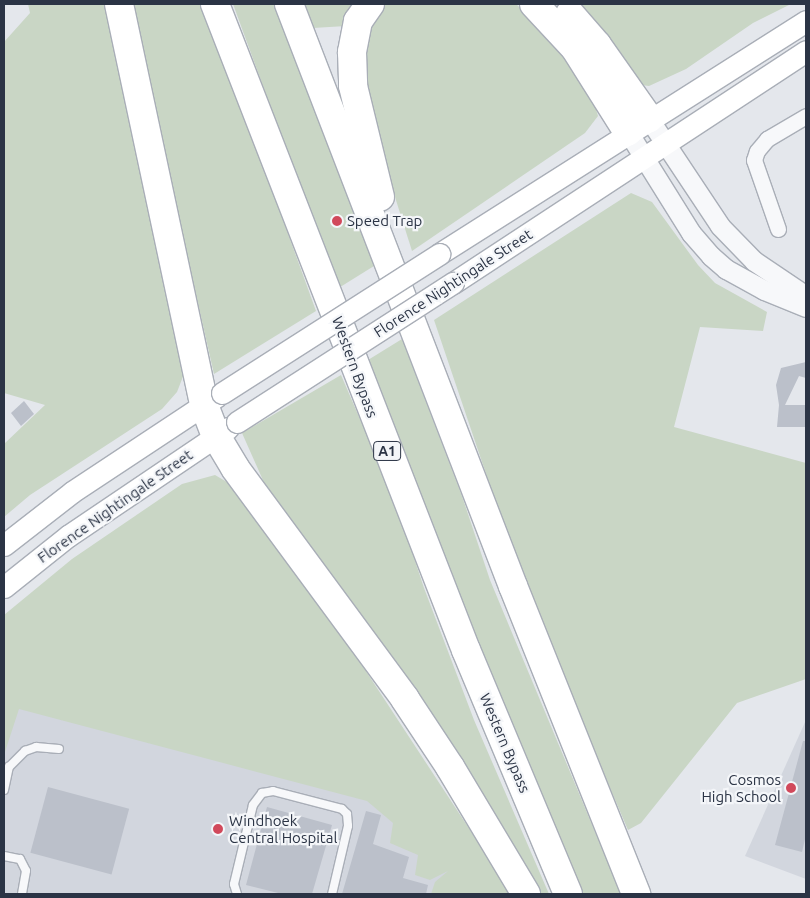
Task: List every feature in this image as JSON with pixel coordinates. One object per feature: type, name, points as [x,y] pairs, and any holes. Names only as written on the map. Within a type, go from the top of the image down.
[{"type":"highway","points":[[119,4],[213,399],[226,429],[235,468],[410,707],[471,800],[526,894]]},
{"type":"highway","name":"Western Bypass","points":[[215,4],[448,604],[568,894]]},
{"type":"highway","points":[[290,4],[513,586],[636,894]]},
{"type":"highway","points":[[370,4],[358,21],[352,52],[353,86],[404,298]]},
{"type":"highway","points":[[534,4],[575,48],[638,126]]},
{"type":"highway","points":[[560,4],[597,45],[638,126]]},
{"type":"main road","name":"Florence Nightingale Street","points":[[4,545],[72,492],[213,399],[638,126],[806,21]]},
{"type":"main road","name":"Florence Nightingale Street","points":[[4,587],[68,536],[226,429],[644,159],[806,51]]},
{"type":"street","points":[[778,229],[754,160],[757,151],[767,139],[806,116]]},
{"type":"street","points":[[638,126],[666,144],[710,213],[732,240],[754,262],[806,296]]},
{"type":"street","points":[[638,126],[644,159],[691,233],[726,269],[764,290],[806,307]]},
{"type":"lane","points":[[4,790],[9,767],[25,751],[36,747],[59,749]]},
{"type":"lane","points":[[237,894],[234,884],[253,805],[262,793],[273,791],[342,809],[347,814],[348,826],[332,894]]},
{"type":"lane","points":[[4,856],[20,860],[26,871],[22,894]]},
{"type":"shaded area","name":"Windhoek Central Hospital","points":[[339,690],[475,894],[4,894],[4,730],[14,699]]},
{"type":"shaded area","name":"Cosmos High School","points":[[806,720],[806,879],[745,856]]},
{"type":"green space","points":[[28,4],[110,4],[184,374],[177,392],[162,409],[30,495],[4,517],[4,444],[45,405],[4,393],[4,42],[30,13]]},
{"type":"green space","points":[[130,4],[205,4],[316,311],[214,374]]},
{"type":"green space","points":[[233,4],[277,4],[358,221],[374,266],[337,289]]},
{"type":"green space","points":[[305,4],[359,4],[346,26],[313,28]]},
{"type":"green space","points":[[384,4],[516,4],[544,30],[594,102],[598,116],[585,133],[412,251],[371,121],[365,72],[364,42]]},
{"type":"green space","points":[[576,4],[791,4],[753,23],[686,69],[649,86],[641,85]]},
{"type":"green space","points":[[631,193],[652,202],[698,265],[715,283],[767,312],[763,331],[700,327],[674,427],[806,463],[806,679],[737,703],[641,823],[628,830],[556,662],[502,521],[434,320]]},
{"type":"green space","points":[[402,339],[462,496],[490,580],[621,894],[575,894],[368,360]]},
{"type":"green space","points":[[341,375],[395,500],[424,588],[474,720],[549,894],[535,894],[399,672],[266,487],[242,433]]},
{"type":"green space","points":[[215,475],[232,485],[337,627],[512,894],[431,894],[435,882],[448,871],[430,880],[415,875],[418,855],[390,843],[393,823],[367,801],[19,709],[4,755],[4,615],[72,559],[182,484]]},
{"type":"building","points":[[806,362],[806,378],[799,376],[785,405],[806,405],[806,427],[777,427],[779,405],[776,385],[781,368]]},
{"type":"building","points":[[24,401],[34,414],[21,426],[11,413]]},
{"type":"building","points":[[803,741],[806,741],[806,835],[802,852],[775,845]]},
{"type":"building","points":[[48,787],[129,809],[112,874],[30,853]]},
{"type":"building","points":[[267,807],[332,825],[312,894],[282,894],[246,885]]},
{"type":"building","points":[[366,811],[381,815],[373,844],[409,857],[403,878],[428,885],[426,894],[342,894]]},
{"type":"place","name":"Speed Trap","points":[[337,221]]},
{"type":"place","name":"Cosmos High School","points":[[791,788]]},
{"type":"place","name":"Windhoek Central Hospital","points":[[218,829]]}]
